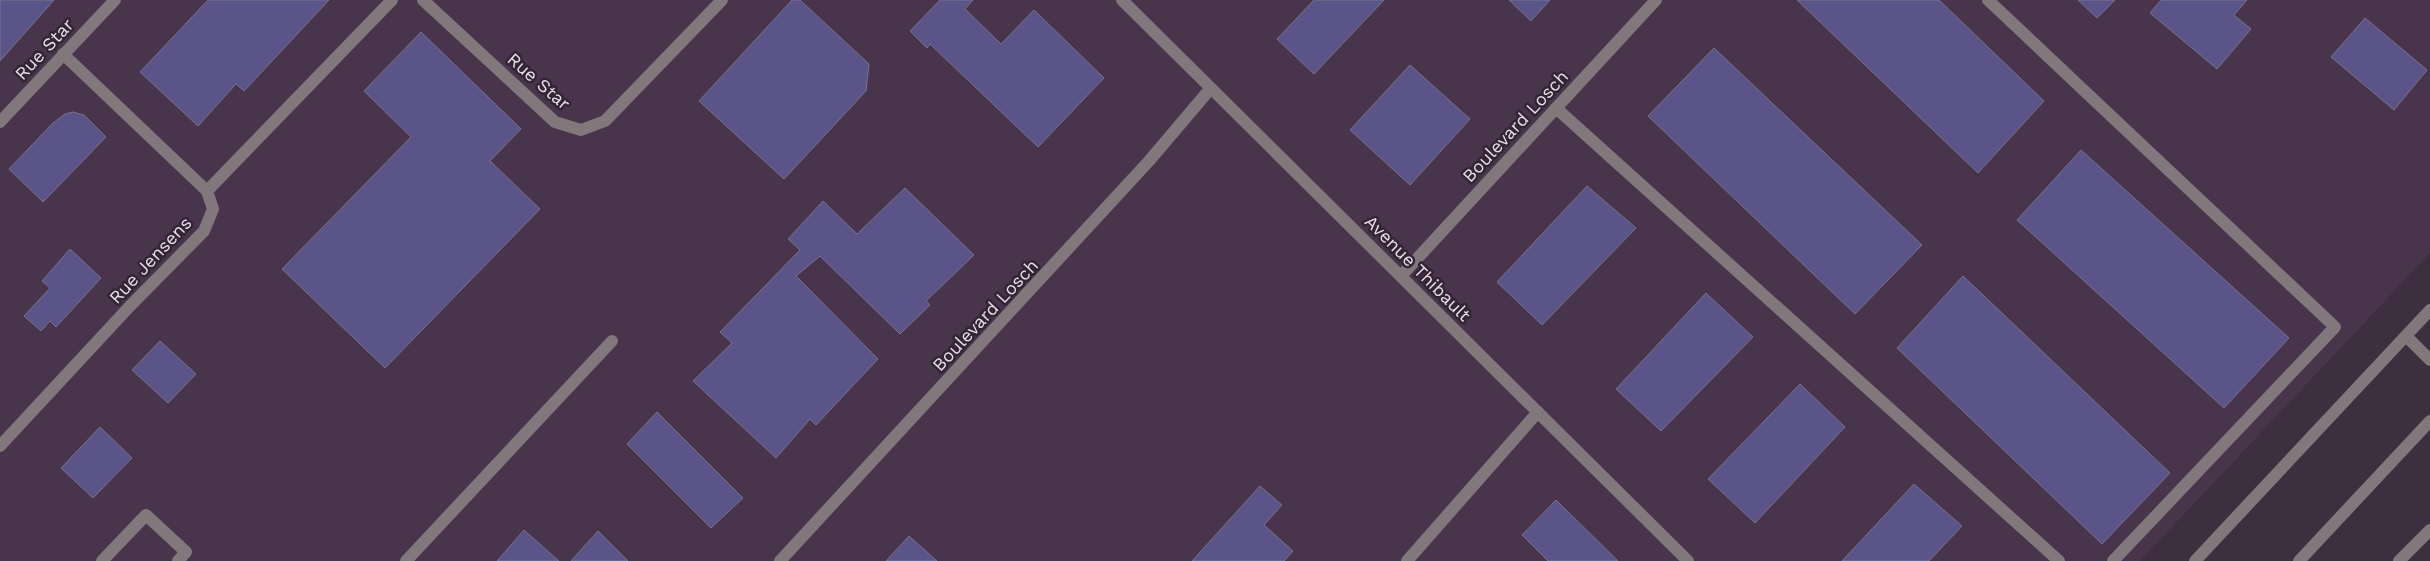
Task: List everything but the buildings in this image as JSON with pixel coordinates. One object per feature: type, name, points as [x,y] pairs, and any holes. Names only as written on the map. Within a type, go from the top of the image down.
[{"type":"street","name":"Rue Star","points":[[0,122],[114,0]]},
{"type":"street","points":[[64,54],[207,191],[392,0]]},
{"type":"street","name":"Rue Star","points":[[423,0],[555,122],[581,130],[605,121],[722,0]]},
{"type":"street","name":"Avenue Thibault","points":[[1122,0],[1688,561]]},
{"type":"street","name":"Boulevard Losch","points":[[1401,276],[1656,0]]},
{"type":"street","points":[[1988,0],[2335,327],[2114,561]]},
{"type":"street","name":"Boulevard Losch","points":[[780,561],[1149,161],[1212,88]]},
{"type":"street","points":[[1556,108],[2059,561]]},
{"type":"street","name":"Rue Jensens","points":[[0,446],[130,306],[204,231],[213,209],[207,191]]},
{"type":"street","points":[[2195,561],[2430,310]]},
{"type":"street","points":[[2406,336],[2430,360]]},
{"type":"street","points":[[406,561],[612,341]]},
{"type":"street","points":[[1407,561],[1538,412]]},
{"type":"street","points":[[2299,561],[2430,420]]},
{"type":"street","points":[[102,561],[146,515],[186,552],[178,561]]},
{"type":"street","points":[[2399,561],[2430,530]]},
{"type":"shaded area","points":[[0,0],[2430,0],[2430,253],[2140,561],[0,561]]}]
